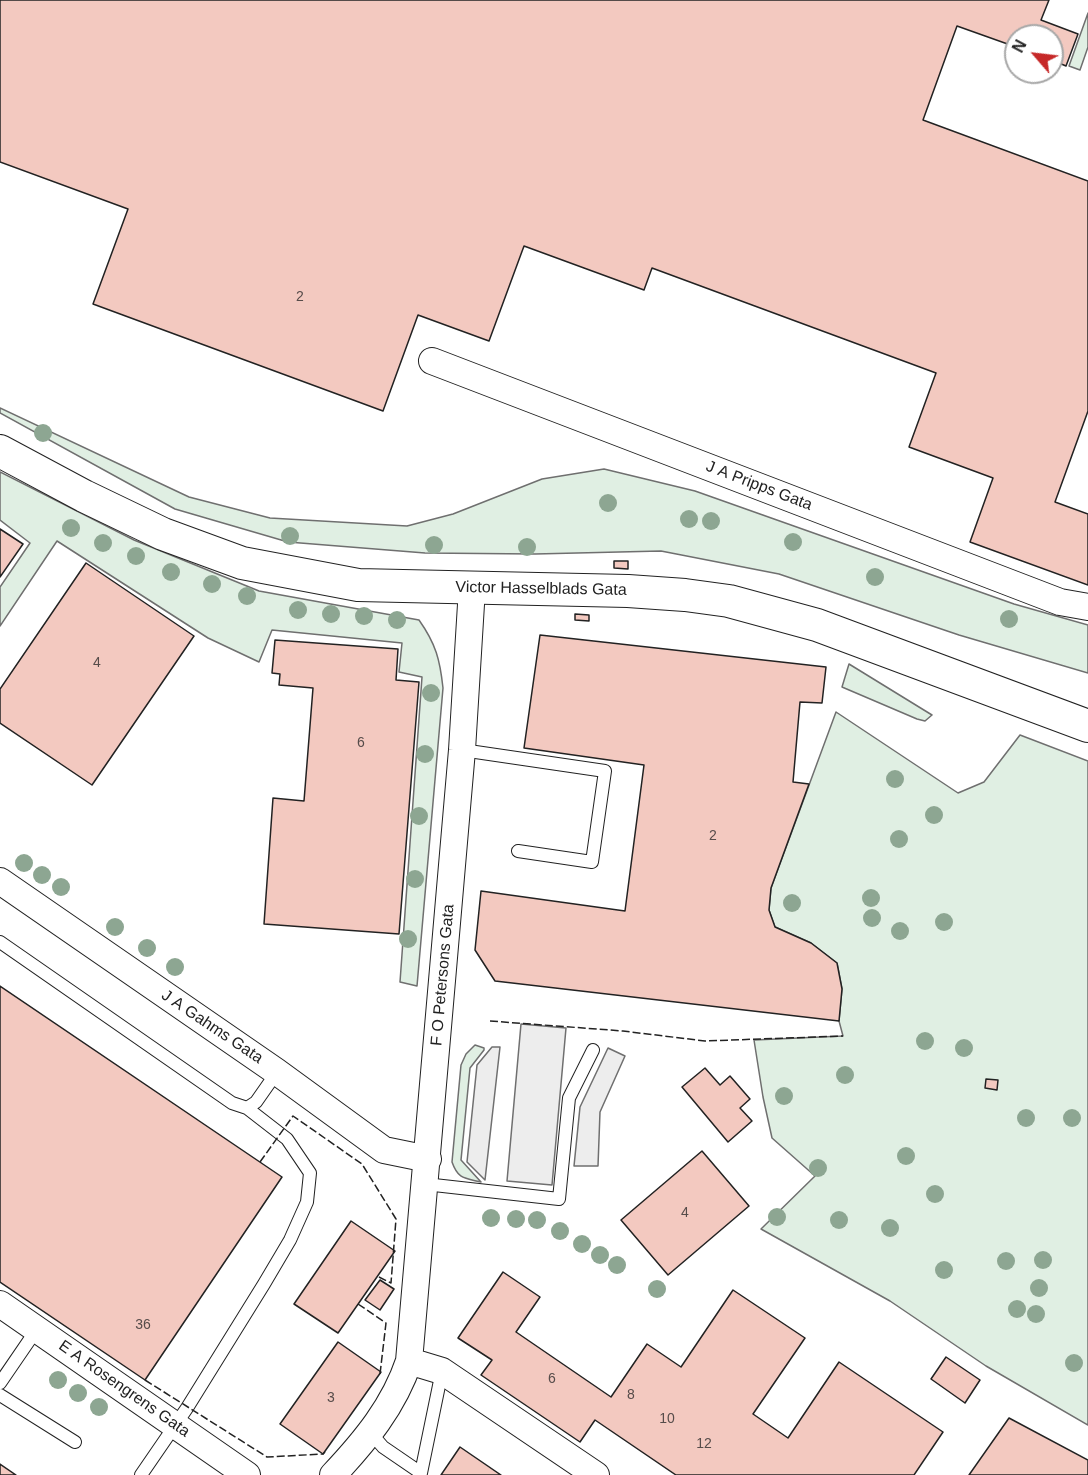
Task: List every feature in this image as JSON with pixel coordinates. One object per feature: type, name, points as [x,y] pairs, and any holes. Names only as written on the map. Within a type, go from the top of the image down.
[{"type":"street","name":"J A Pripps Gata","points":[[432,361],[1060,602],[1088,607]]},
{"type":"street","name":"Victor Hasselblads Gata","points":[[0,451],[84,496],[163,534],[242,563],[358,585],[628,591],[729,601],[817,625],[1088,726]]},
{"type":"street","name":"F O Petersons Gata","points":[[333,1475],[386,1410],[401,1385],[409,1361],[462,750],[472,588]]},
{"type":"street","name":"J A Gahms Gata","points":[[0,881],[278,1072],[384,1150],[428,1159]]},
{"type":"street","name":"E A Rosengrens Gata","points":[[0,1304],[248,1475]]},
{"type":"street","points":[[409,1361],[442,1371],[596,1475]]},
{"type":"lane","points":[[462,750],[605,771],[592,862],[518,852]]},
{"type":"lane","points":[[0,942],[232,1103],[247,1108],[287,1139],[310,1173],[307,1202],[290,1240],[175,1425],[141,1475]]},
{"type":"lane","points":[[424,1184],[559,1199],[569,1098],[593,1050]]},
{"type":"lane","points":[[247,1108],[256,1102],[278,1072]]},
{"type":"lane","points":[[0,1383],[37,1329]]},
{"type":"lane","points":[[370,1432],[383,1447],[421,1473],[442,1371]]},
{"type":"lane","points":[[0,1395],[75,1442]]},
{"type":"green space","points":[[1088,13],[1088,47],[1080,70],[1069,66]]},
{"type":"green space","points":[[0,408],[189,497],[270,518],[407,526],[453,514],[542,479],[604,469],[695,491],[1014,604],[1088,625],[1088,673],[959,635],[779,574],[661,551],[535,554],[425,553],[288,542],[175,509],[0,413]]},
{"type":"green space","points":[[0,472],[134,540],[259,591],[419,620],[436,652],[443,688],[417,986],[400,982],[422,677],[399,672],[402,643],[272,630],[259,662],[208,638],[57,541],[0,626],[0,587],[30,543],[0,520]]},
{"type":"green space","points":[[849,664],[932,715],[925,721],[917,719],[842,687]]},
{"type":"green space","points":[[836,712],[958,793],[984,782],[1020,735],[1088,761],[1088,1425],[986,1366],[890,1301],[761,1229],[815,1176],[772,1138],[754,1040],[843,1036],[839,1021],[842,989],[837,963],[811,943],[775,927],[769,910],[771,888]]},
{"type":"green space","points":[[475,1045],[484,1050],[470,1068],[461,1160],[481,1182],[459,1175],[452,1162],[461,1065],[466,1054]]},
{"type":"shaded area","points":[[521,1024],[566,1028],[552,1185],[507,1181]]},
{"type":"shaded area","points":[[492,1047],[500,1047],[485,1180],[467,1162],[477,1065]]},
{"type":"shaded area","points":[[608,1048],[625,1056],[600,1112],[598,1166],[574,1166],[580,1107]]},
{"type":"building","points":[[0,0],[1049,0],[1041,20],[1052,24],[1004,24],[1004,43],[957,26],[923,120],[1088,181],[1088,411],[1055,502],[1088,514],[1088,585],[970,542],[993,478],[909,447],[936,373],[652,268],[644,290],[524,246],[489,341],[418,315],[383,411],[93,304],[128,209],[0,162]]},
{"type":"building","points":[[1064,29],[1078,34],[1066,66],[1064,65]]},
{"type":"building","points":[[0,529],[23,544],[0,577]]},
{"type":"building","points":[[614,561],[628,561],[628,569],[614,568]]},
{"type":"building","points":[[86,563],[194,636],[92,785],[0,723],[0,689]]},
{"type":"building","points":[[575,614],[589,615],[589,621],[575,620]]},
{"type":"building","points":[[540,635],[826,667],[822,703],[800,702],[793,782],[809,784],[771,888],[769,910],[775,927],[811,943],[837,963],[842,989],[839,1021],[495,981],[475,950],[481,891],[625,911],[644,765],[524,748]]},
{"type":"building","points":[[275,640],[398,649],[396,680],[419,682],[399,934],[264,924],[273,798],[304,801],[313,688],[279,685],[280,674],[272,673]]},
{"type":"building","points":[[0,986],[282,1177],[145,1380],[0,1282]]},
{"type":"building","points":[[705,1068],[720,1085],[730,1076],[750,1099],[740,1108],[752,1121],[728,1142],[682,1087]]},
{"type":"building","points":[[986,1079],[998,1080],[997,1090],[985,1088]]},
{"type":"building","points":[[702,1151],[749,1206],[668,1275],[621,1220]]},
{"type":"building","points":[[351,1221],[395,1251],[338,1333],[294,1304]]},
{"type":"building","points":[[503,1272],[540,1297],[516,1332],[611,1397],[647,1344],[681,1367],[733,1290],[805,1338],[753,1414],[788,1438],[839,1362],[943,1432],[914,1475],[676,1475],[595,1420],[580,1442],[481,1375],[492,1360],[458,1338]]},
{"type":"building","points":[[380,1280],[394,1289],[380,1310],[365,1300]]},
{"type":"building","points":[[338,1342],[381,1372],[323,1454],[280,1424]]},
{"type":"building","points":[[946,1357],[980,1380],[965,1403],[931,1379]]},
{"type":"building","points":[[1009,1418],[1088,1460],[1088,1475],[969,1475]]},
{"type":"building","points":[[460,1447],[501,1475],[441,1475]]},
{"type":"building","points":[[0,1464],[16,1475],[0,1475]]},
{"type":"fence","points":[[490,1021],[623,1031],[705,1041],[843,1036]]},
{"type":"fence","points":[[260,1162],[293,1116],[362,1164],[396,1219],[391,1283],[377,1276]]},
{"type":"fence","points":[[358,1304],[386,1323],[380,1374]]},
{"type":"fence","points":[[145,1380],[267,1457],[323,1454],[325,1452]]}]
